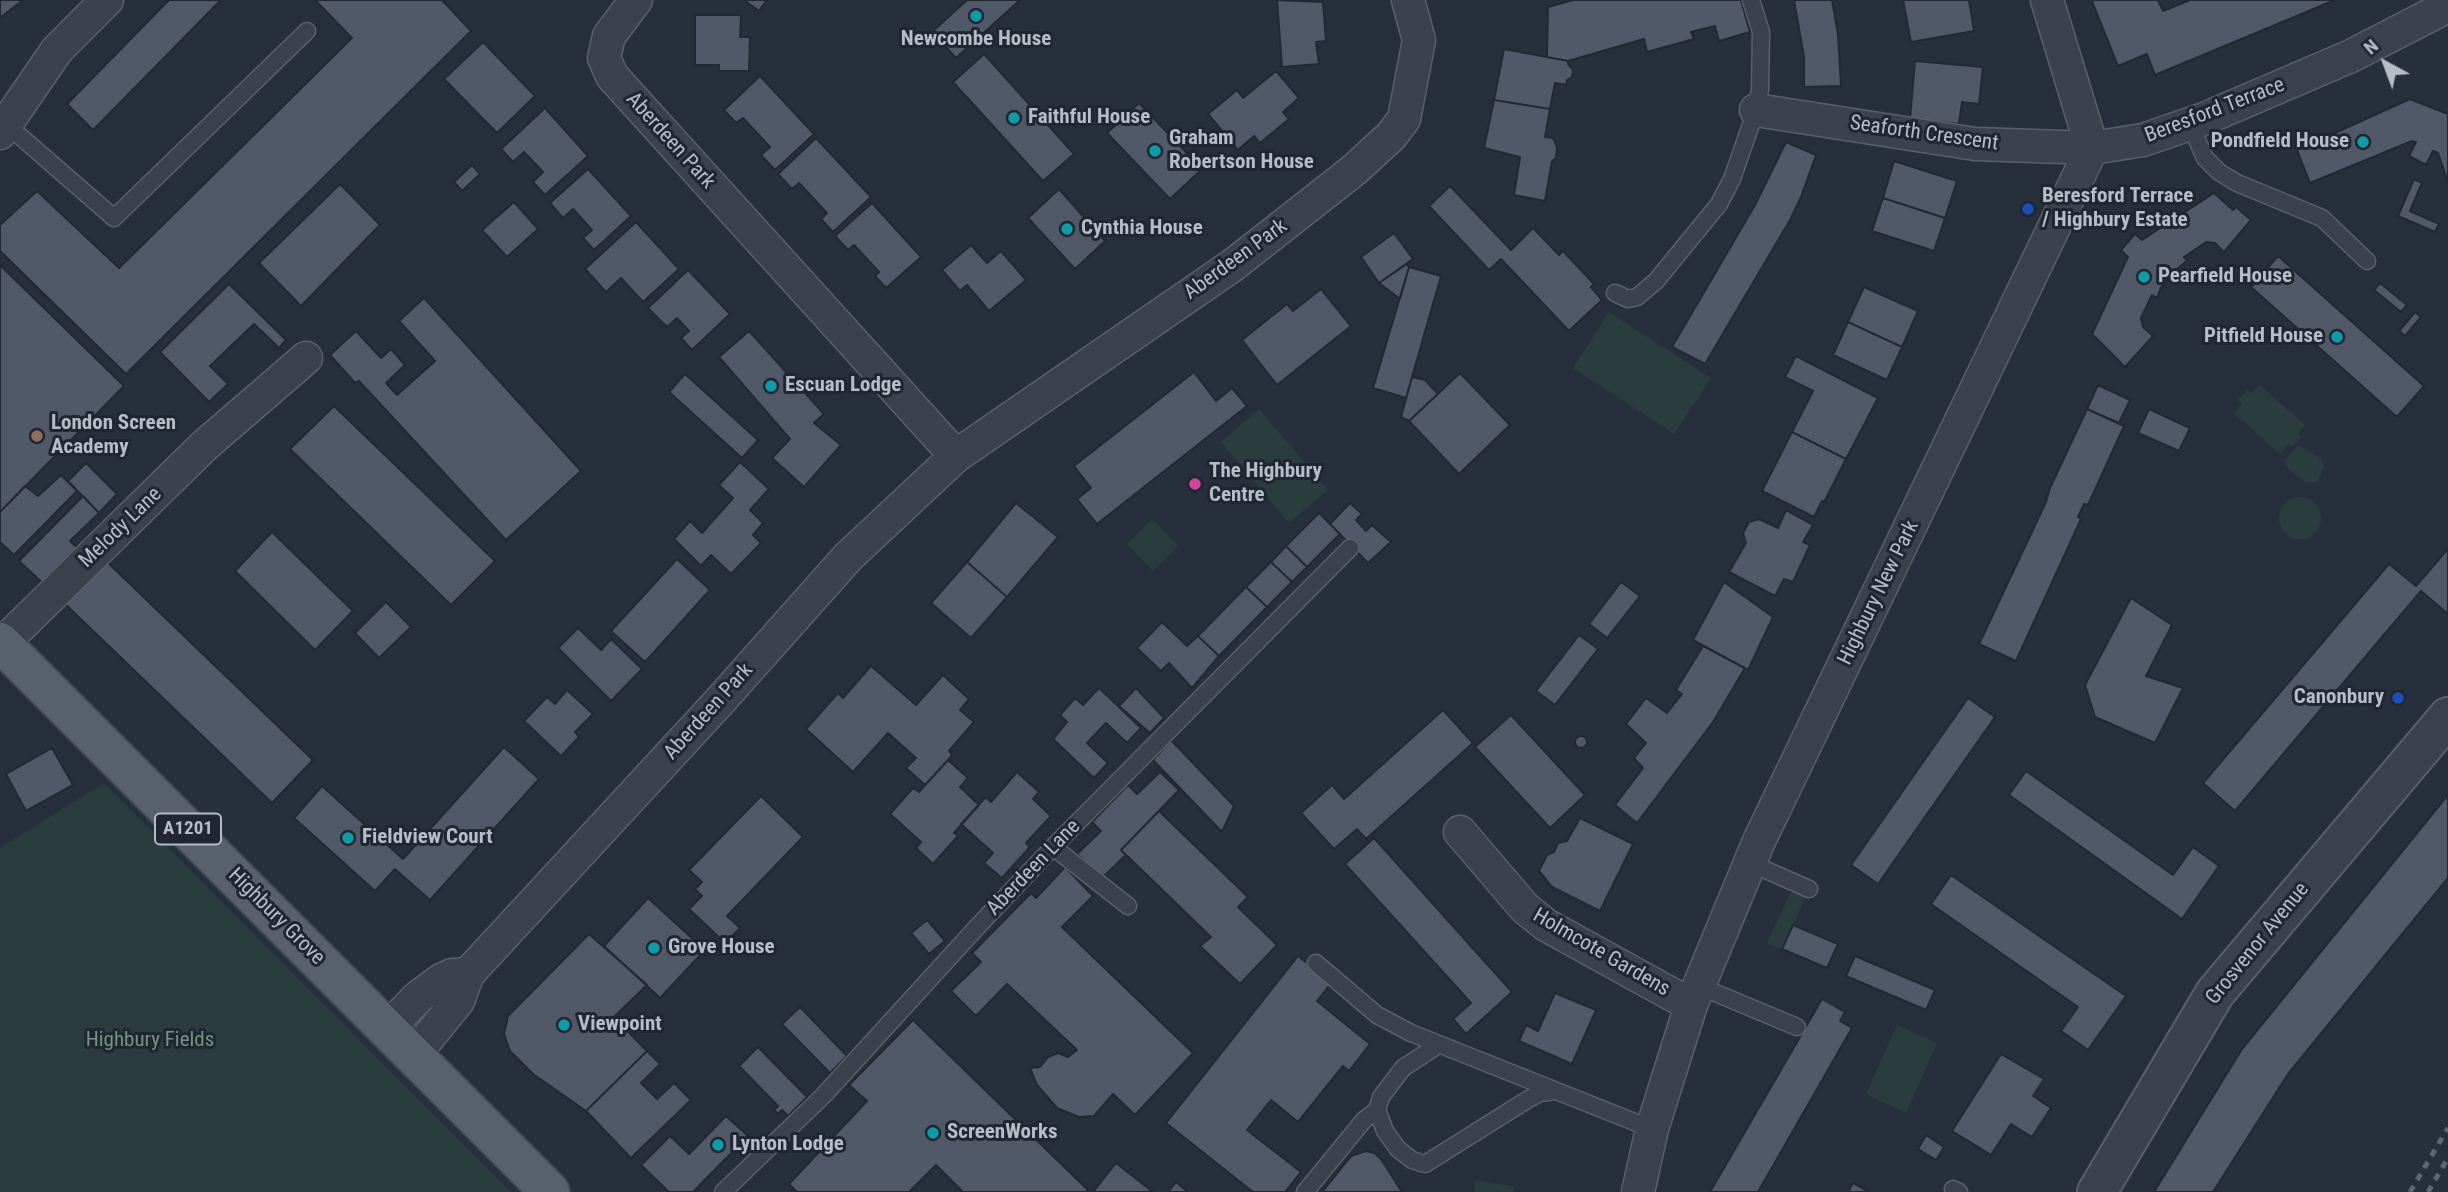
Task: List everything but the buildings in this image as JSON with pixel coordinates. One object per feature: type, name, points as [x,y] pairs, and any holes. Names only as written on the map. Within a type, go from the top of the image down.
[{"type":"main road","name":"Highbury Grove","points":[[1,643],[550,1192]]},
{"type":"street","points":[[3,128],[57,50],[107,0]]},
{"type":"street","name":"Aberdeen Park","points":[[636,0],[609,36],[604,58],[612,76],[956,456]]},
{"type":"street","name":"Aberdeen Park","points":[[400,1042],[418,997],[441,980],[452,975],[468,974],[710,712],[848,556],[956,456],[1233,265],[1354,170],[1391,136],[1404,119],[1419,40],[1408,0]]},
{"type":"street","points":[[2047,0],[2092,148]]},
{"type":"street","name":"Beresford Terrace","points":[[2092,148],[2143,140],[2190,124],[2351,56],[2448,5]]},
{"type":"street","name":"Seaforth Crescent","points":[[1756,110],[1975,144],[2092,148]]},
{"type":"street","name":"Highbury New Park","points":[[1638,1192],[1652,1129],[1695,995],[1750,863],[2092,148]]},
{"type":"street","name":"Melody Lane","points":[[1,643],[204,446],[306,358]]},
{"type":"street","name":"Grosvenor Avenue","points":[[2097,1192],[2215,993],[2448,717]]},
{"type":"street","name":"Holmcote Gardens","points":[[1460,832],[1525,908],[1546,925],[1695,995]]},
{"type":"lane","points":[[1615,293],[1628,299],[1645,291],[1719,204],[1732,179],[1756,110],[1762,53],[1761,32],[1751,0]]},
{"type":"lane","points":[[3,128],[114,218],[307,31]]},
{"type":"lane","points":[[2190,124],[2204,158],[2220,172],[2237,183],[2322,218],[2367,261]]},
{"type":"lane","name":"Aberdeen Lane","points":[[723,1192],[823,1096],[1053,847],[1350,548]]},
{"type":"lane","points":[[1053,847],[1128,906]]},
{"type":"lane","points":[[1750,863],[1809,889]]},
{"type":"lane","points":[[1316,963],[1377,1015],[1437,1045],[1652,1129]]},
{"type":"lane","points":[[1695,995],[1797,1027]]},
{"type":"lane","points":[[1305,1192],[1364,1120],[1377,1110],[1381,1097],[1403,1068],[1437,1045]]},
{"type":"lane","points":[[1527,1100],[1534,1092],[1534,1086],[1528,1079]]},
{"type":"lane","points":[[1377,1110],[1385,1131],[1398,1149],[1412,1160],[1425,1164],[1527,1100],[1540,1093],[1558,1092]]},
{"type":"green space","points":[[1609,312],[1711,378],[1674,434],[1573,368]]},
{"type":"green space","points":[[2260,385],[2305,425],[2298,434],[2301,437],[2292,447],[2288,445],[2280,454],[2234,413],[2242,404],[2238,400],[2247,390],[2252,393]]},
{"type":"green space","points":[[1259,409],[1328,490],[1289,523],[1221,442]]},
{"type":"green space","points":[[2298,445],[2321,458],[2324,467],[2318,481],[2307,483],[2290,471],[2284,461]]},
{"type":"green space","points":[[2300,497],[2315,503],[2321,518],[2315,533],[2300,539],[2285,533],[2279,518],[2285,503]]},
{"type":"green space","points":[[1152,519],[1178,546],[1153,571],[1127,544]]},
{"type":"green space","name":"Highbury Fields","points":[[104,783],[511,1192],[0,1192],[0,848]]},
{"type":"green space","points":[[1795,883],[1809,889],[1782,949],[1767,943]]},
{"type":"green space","points":[[1897,1025],[1937,1043],[1906,1113],[1866,1094]]},
{"type":"green space","points":[[1475,1181],[1514,1186],[1513,1192],[1474,1192]]},
{"type":"railway","points":[[2410,1192],[2448,1128]]},
{"type":"railway","points":[[2428,1192],[2448,1158]]},
{"type":"place","name":"Newcombe House","points":[[976,16]]},
{"type":"place","name":"Faithful House","points":[[1014,118]]},
{"type":"place","name":"Pondfield House","points":[[2363,142]]},
{"type":"place","name":"Graham Robertson House","points":[[1155,151]]},
{"type":"place","name":"Beresford Terrace / Highbury Estate","points":[[2028,209]]},
{"type":"place","name":"Cynthia House","points":[[1067,229]]},
{"type":"place","name":"Pearfield House","points":[[2144,277]]},
{"type":"place","name":"Pitfield House","points":[[2337,337]]},
{"type":"place","name":"Escuan Lodge","points":[[771,386]]},
{"type":"place","name":"London Screen Academy","points":[[37,436]]},
{"type":"place","name":"The Highbury Centre","points":[[1195,484]]},
{"type":"place","name":"Canonbury","points":[[2398,698]]},
{"type":"place","name":"Fieldview Court","points":[[348,838]]},
{"type":"place","name":"Grove House","points":[[654,948]]},
{"type":"place","name":"Viewpoint","points":[[564,1025]]},
{"type":"place","name":"ScreenWorks","points":[[933,1133]]},
{"type":"place","name":"Lynton Lodge","points":[[718,1145]]}]
